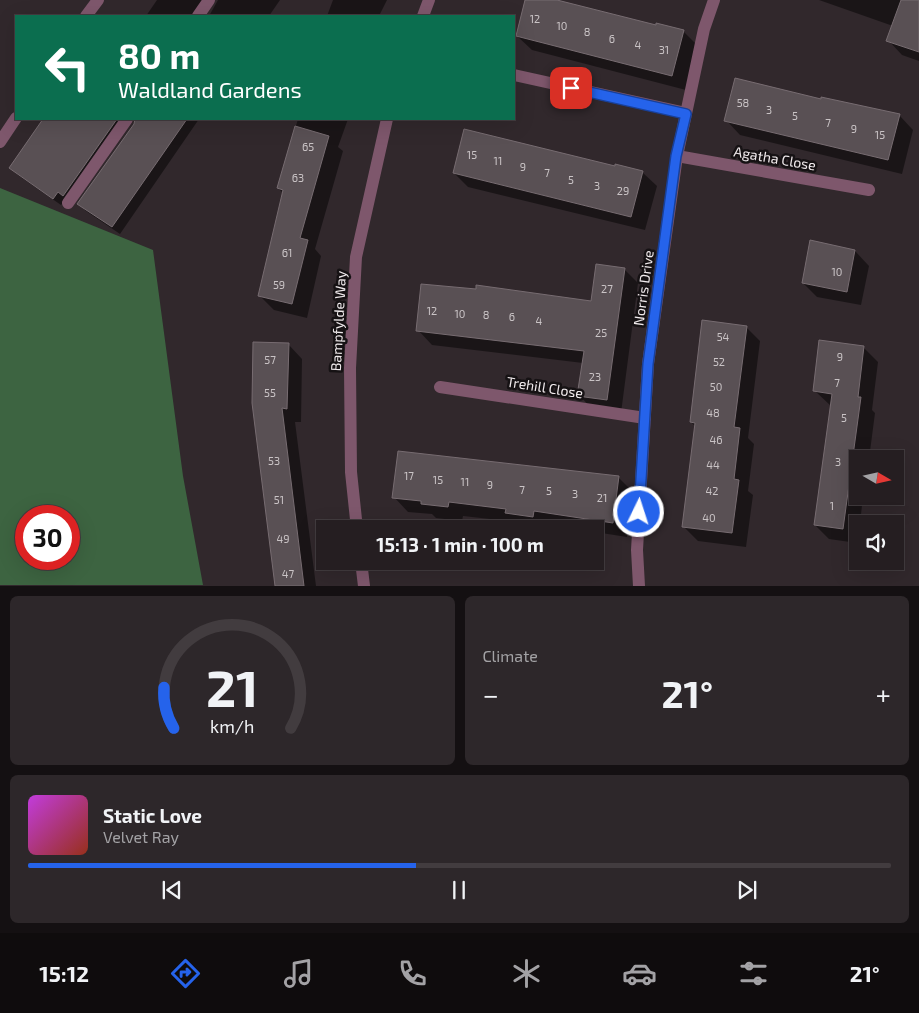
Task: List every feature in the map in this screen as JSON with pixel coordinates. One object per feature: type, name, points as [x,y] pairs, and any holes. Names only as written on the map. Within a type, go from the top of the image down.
[{"type":"street","points":[[87,15],[98,0]]},
{"type":"street","points":[[199,15],[210,0]]},
{"type":"street","points":[[423,15],[429,0]]},
{"type":"street","name":"Norris Drive","points":[[639,586],[636,550],[648,364],[676,156],[704,29],[714,0]]},
{"type":"street","points":[[515,75],[686,114]]},
{"type":"street","points":[[0,142],[15,120]]},
{"type":"street","points":[[68,203],[126,120]]},
{"type":"street","name":"Bampfylde Way","points":[[356,520],[351,472],[350,377],[356,258],[387,120]]},
{"type":"street","name":"Agatha Close","points":[[676,156],[869,190]]},
{"type":"street","name":"Trehill Close","points":[[440,387],[645,418]]},
{"type":"street","points":[[362,570],[364,586]]},
{"type":"green space","points":[[0,188],[153,250],[183,476],[203,585],[0,585]]},
{"type":"building","points":[[525,0],[557,0],[656,25],[656,23],[684,30],[672,76],[516,36]]},
{"type":"building","points":[[901,0],[919,0],[919,52],[886,41]]},
{"type":"building","points":[[735,78],[821,99],[821,97],[900,114],[888,160],[724,121]]},
{"type":"building","points":[[42,120],[116,120],[63,196],[58,192],[53,199],[9,168]]},
{"type":"building","points":[[135,120],[186,120],[112,227],[77,204],[134,124]]},
{"type":"building","points":[[295,126],[329,136],[300,238],[308,240],[292,304],[258,296],[283,190],[277,188]]},
{"type":"building","points":[[464,129],[615,166],[615,164],[643,171],[631,217],[453,173]]},
{"type":"building","points":[[810,240],[855,250],[847,292],[802,283]]},
{"type":"building","points":[[596,264],[625,268],[607,400],[577,396],[584,351],[416,331],[421,284],[476,289],[476,285],[591,301]]},
{"type":"building","points":[[702,320],[747,326],[734,427],[740,428],[734,479],[739,480],[732,533],[682,527],[695,423],[690,422]]},
{"type":"building","points":[[819,340],[864,346],[858,397],[861,397],[854,450],[849,450],[849,485],[843,529],[814,525],[832,394],[813,391]]},
{"type":"building","points":[[253,342],[289,343],[287,409],[282,408],[304,586],[275,586],[252,403]]},
{"type":"building","points":[[398,451],[619,476],[613,523],[604,522],[604,520],[534,511],[533,517],[505,513],[506,509],[449,502],[448,507],[421,504],[421,501],[392,498]]},
{"type":"route","points":[[571,88],[686,114],[676,156],[648,364],[639,512]]}]
